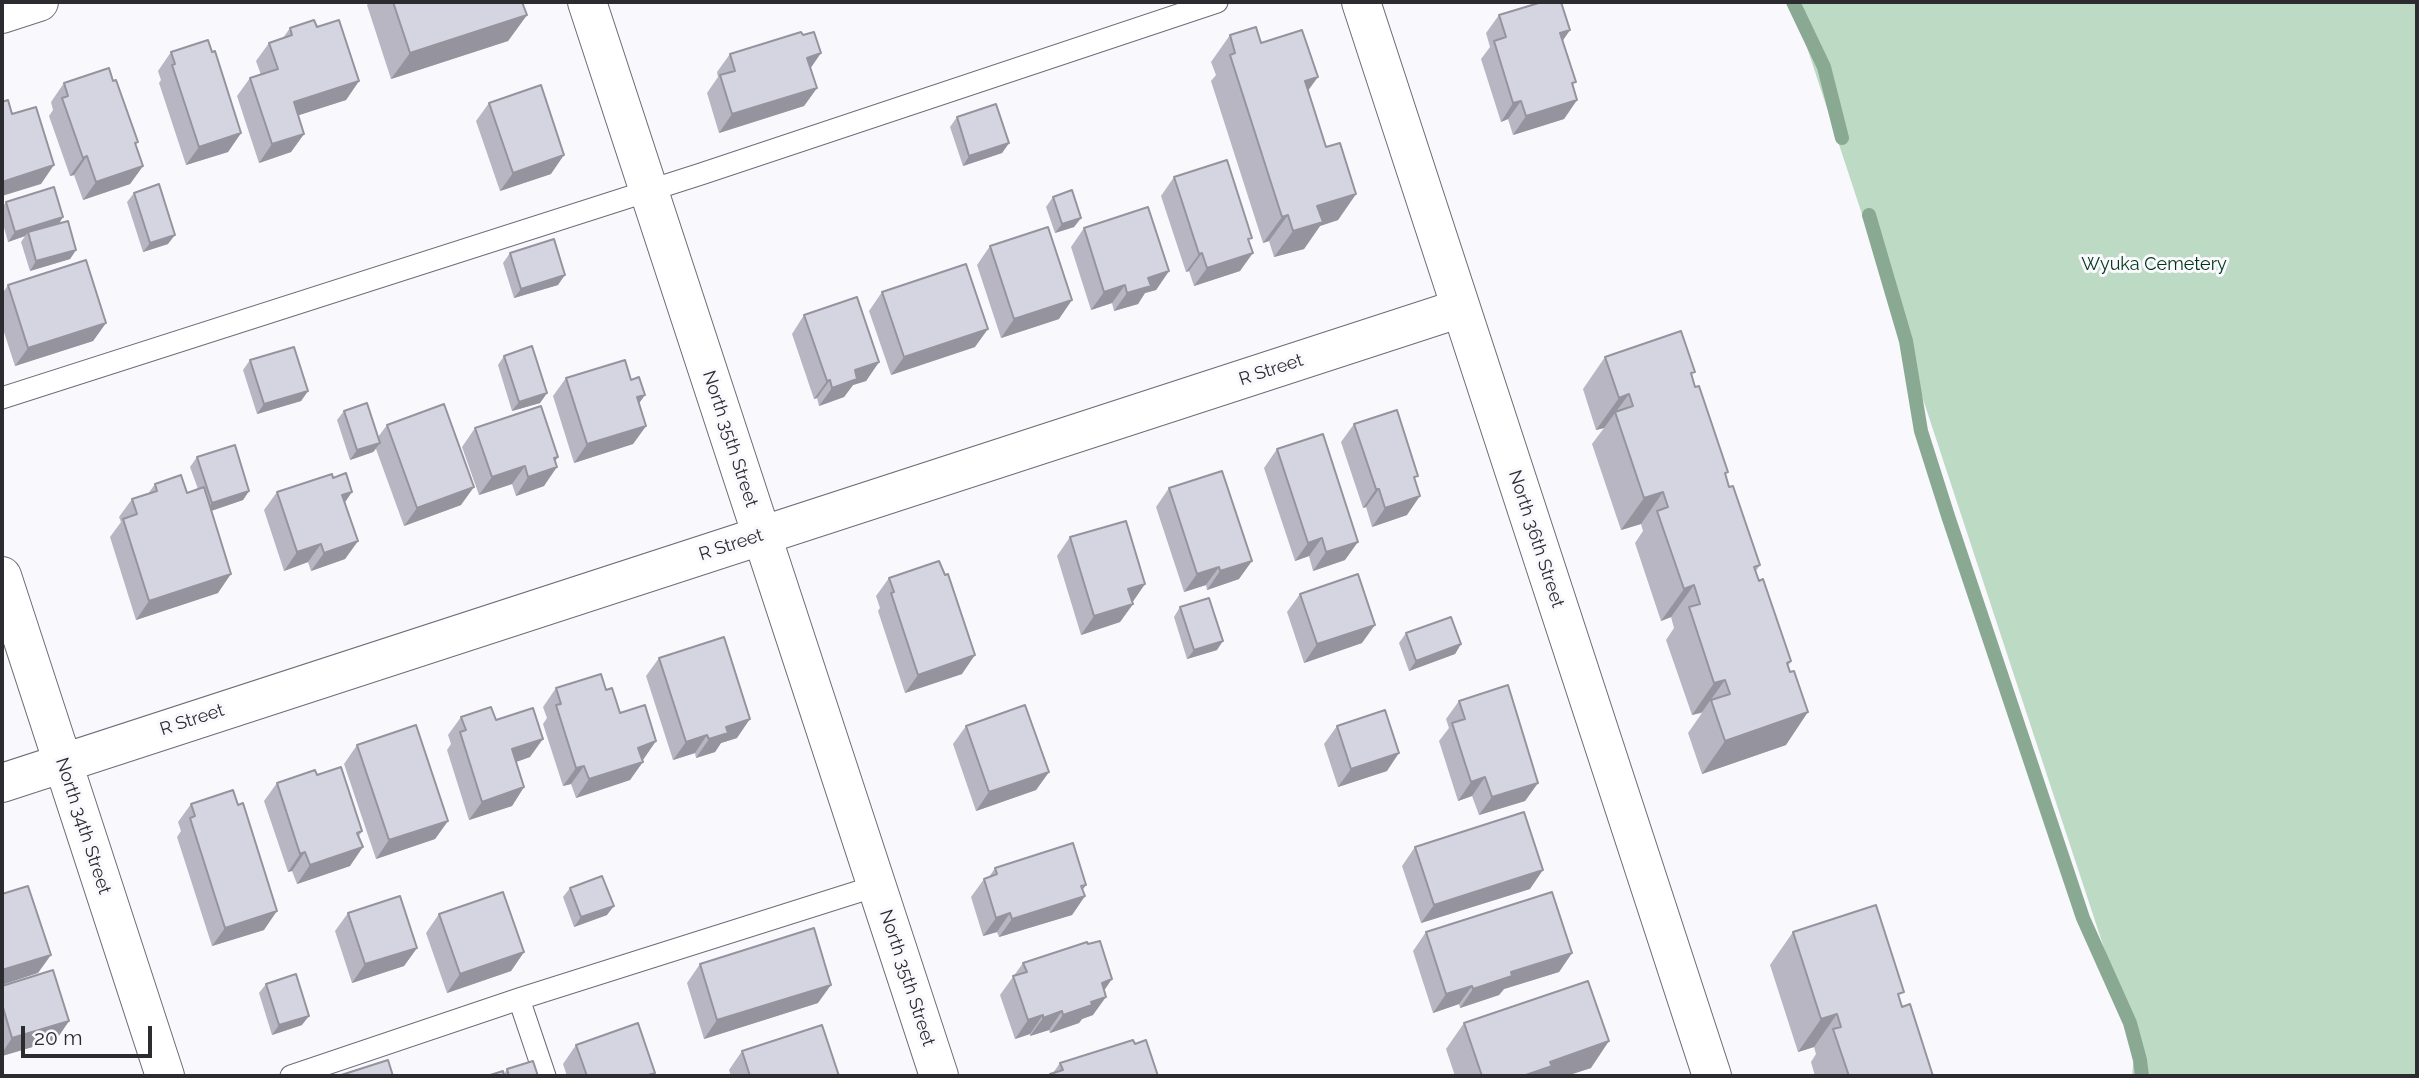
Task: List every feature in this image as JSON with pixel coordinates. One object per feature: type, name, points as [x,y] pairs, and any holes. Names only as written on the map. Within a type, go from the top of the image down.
[{"type":"street","points":[[2,14],[39,2]]},
{"type":"street","name":"North 35th Street","points":[[587,2],[939,1076]]},
{"type":"street","name":"North 36th Street","points":[[1361,2],[1712,1076]]},
{"type":"street","name":"R Street","points":[[2,783],[1461,308]]},
{"type":"street","name":"North 34th Street","points":[[2,576],[165,1076]]},
{"type":"lane","points":[[2,398],[649,191],[1217,2]]},
{"type":"lane","points":[[291,1076],[519,999],[876,886]]},
{"type":"lane","points":[[519,999],[545,1076]]},
{"type":"green space","name":"Wyuka Cemetery","points":[[1792,2],[2417,2],[2417,1076],[2132,1076],[2135,1042]]},
{"type":"building","points":[[393,2],[522,2],[527,15],[410,53]]},
{"type":"building","points":[[1542,2],[1561,2],[1570,30],[1560,33],[1576,82],[1572,83],[1577,100],[1526,116],[1521,101],[1513,103],[1494,41],[1506,37],[1499,15]]},
{"type":"building","points":[[314,20],[317,27],[339,20],[359,81],[294,102],[304,134],[272,144],[250,78],[278,69],[269,43],[292,35],[290,28]]},
{"type":"building","points":[[1256,27],[1261,43],[1302,30],[1318,77],[1305,81],[1326,147],[1340,143],[1356,194],[1317,206],[1323,222],[1293,231],[1288,215],[1282,217],[1230,55],[1235,53],[1230,35]]},
{"type":"building","points":[[801,32],[803,35],[814,32],[821,53],[807,58],[817,88],[732,114],[720,75],[735,71],[730,54]]},
{"type":"building","points":[[208,40],[212,52],[215,51],[241,133],[199,147],[172,65],[175,64],[171,52]]},
{"type":"building","points":[[109,68],[113,81],[116,80],[138,142],[135,143],[143,166],[96,182],[87,156],[83,158],[62,98],[68,96],[64,83]]},
{"type":"building","points":[[541,85],[564,155],[513,173],[489,103]]},
{"type":"building","points":[[8,100],[12,114],[36,107],[54,165],[2,182],[2,102]]},
{"type":"building","points":[[996,104],[1009,143],[969,156],[957,117]]},
{"type":"building","points":[[1227,160],[1252,238],[1248,239],[1253,253],[1207,268],[1202,253],[1199,254],[1174,177]]},
{"type":"building","points":[[159,184],[175,235],[150,243],[134,193]]},
{"type":"building","points":[[54,187],[63,217],[15,232],[6,202]]},
{"type":"building","points":[[1072,190],[1081,218],[1062,224],[1053,197]]},
{"type":"building","points":[[1148,207],[1169,271],[1148,278],[1151,286],[1127,293],[1125,285],[1104,292],[1084,228]]},
{"type":"building","points":[[68,221],[76,250],[36,261],[28,232]]},
{"type":"building","points":[[1048,227],[1072,300],[1014,319],[990,246]]},
{"type":"building","points":[[554,239],[565,275],[521,289],[510,253]]},
{"type":"building","points":[[86,260],[106,323],[28,348],[8,285]]},
{"type":"building","points":[[966,264],[988,329],[904,357],[882,292]]},
{"type":"building","points":[[857,297],[879,362],[855,370],[857,379],[832,388],[830,380],[827,381],[804,315]]},
{"type":"building","points":[[1681,331],[1695,372],[1691,373],[1695,387],[1699,386],[1728,472],[1725,473],[1729,487],[1733,486],[1760,565],[1754,567],[1759,581],[1763,579],[1791,661],[1787,663],[1790,672],[1794,671],[1808,712],[1725,741],[1711,700],[1730,694],[1725,680],[1714,683],[1689,607],[1700,604],[1694,585],[1684,589],[1657,511],[1668,507],[1663,492],[1644,498],[1615,412],[1633,406],[1629,394],[1619,398],[1605,357]]},
{"type":"building","points":[[532,346],[547,393],[519,402],[504,356]]},
{"type":"building","points":[[294,347],[308,391],[264,404],[250,360]]},
{"type":"building","points":[[625,360],[631,380],[639,377],[645,395],[637,397],[646,426],[587,444],[566,378]]},
{"type":"building","points":[[367,403],[380,443],[357,450],[344,411]]},
{"type":"building","points":[[444,404],[474,487],[417,508],[387,425]]},
{"type":"building","points":[[541,406],[558,457],[554,458],[557,467],[528,477],[525,466],[492,477],[475,428]]},
{"type":"building","points":[[1397,410],[1418,476],[1414,477],[1420,496],[1385,508],[1354,424]]},
{"type":"building","points":[[1323,434],[1358,542],[1326,552],[1322,538],[1308,543],[1277,449]]},
{"type":"building","points":[[235,445],[249,491],[212,503],[197,457]]},
{"type":"building","points":[[1222,471],[1252,561],[1220,571],[1219,567],[1197,574],[1169,488]]},
{"type":"building","points":[[346,473],[352,492],[342,495],[358,541],[324,553],[321,544],[297,552],[277,492],[332,474],[333,478]]},
{"type":"building","points":[[181,475],[187,493],[204,487],[231,574],[149,601],[123,519],[137,514],[132,499],[157,491],[155,484]]},
{"type":"building","points":[[1126,521],[1145,584],[1128,589],[1133,604],[1094,616],[1070,537]]},
{"type":"building","points":[[939,561],[945,575],[948,574],[975,655],[918,675],[891,593],[894,592],[889,578]]},
{"type":"building","points":[[1358,574],[1375,625],[1317,644],[1300,594]]},
{"type":"building","points":[[1209,598],[1223,641],[1194,650],[1180,607]]},
{"type":"building","points":[[1451,617],[1461,644],[1416,661],[1406,633]]},
{"type":"building","points":[[724,637],[750,719],[726,727],[728,733],[709,739],[707,735],[686,742],[659,658]]},
{"type":"building","points":[[601,674],[606,690],[612,688],[620,713],[645,705],[656,741],[638,748],[643,762],[589,779],[584,766],[576,768],[556,705],[561,704],[556,688]]},
{"type":"building","points":[[1508,685],[1538,783],[1492,797],[1485,777],[1471,782],[1452,723],[1465,719],[1459,701]]},
{"type":"building","points":[[1025,705],[1049,772],[989,792],[966,726]]},
{"type":"building","points":[[491,707],[496,720],[533,708],[543,739],[512,749],[524,787],[482,802],[460,732],[466,730],[461,717]]},
{"type":"building","points":[[1385,710],[1399,753],[1351,769],[1337,726]]},
{"type":"building","points":[[416,725],[448,821],[389,840],[357,745]]},
{"type":"building","points":[[341,767],[362,831],[357,833],[363,847],[310,865],[305,852],[300,854],[277,783],[315,770],[317,775]]},
{"type":"building","points":[[233,790],[238,805],[243,803],[277,911],[225,928],[190,818],[195,816],[191,804]]},
{"type":"building","points":[[1524,812],[1543,870],[1434,905],[1415,847]]},
{"type":"building","points":[[1073,843],[1086,885],[1081,886],[1085,896],[1012,919],[1010,913],[996,918],[984,879],[997,874],[995,868]]},
{"type":"building","points":[[602,876],[614,906],[581,917],[570,888]]},
{"type":"building","points":[[28,886],[51,955],[2,970],[2,894]]},
{"type":"building","points":[[503,892],[524,952],[460,974],[439,914]]},
{"type":"building","points":[[1552,892],[1572,953],[1511,972],[1512,976],[1473,989],[1472,986],[1446,994],[1426,932]]},
{"type":"building","points":[[400,896],[417,948],[365,964],[348,913]]},
{"type":"building","points":[[1876,905],[1904,992],[1898,994],[1902,1007],[1910,1004],[1933,1076],[1849,1076],[1833,1029],[1841,1027],[1837,1014],[1821,1019],[1793,932]]},
{"type":"building","points":[[814,928],[831,985],[717,1020],[700,964]]},
{"type":"building","points":[[1100,941],[1112,979],[1102,983],[1106,997],[1063,1015],[1062,1011],[1028,1020],[1013,976],[1027,972],[1023,963],[1087,942]]},
{"type":"building","points":[[53,970],[69,1021],[12,1038],[2,1004],[2,986]]},
{"type":"building","points":[[296,974],[309,1016],[279,1025],[266,984]]},
{"type":"building","points":[[1588,981],[1609,1041],[1550,1062],[1552,1066],[1523,1076],[1482,1076],[1464,1023]]},
{"type":"building","points":[[638,1023],[655,1073],[645,1076],[587,1076],[576,1045]]},
{"type":"building","points":[[822,1025],[839,1076],[750,1076],[742,1051]]},
{"type":"building","points":[[1133,1040],[1135,1044],[1146,1040],[1158,1076],[1050,1074],[1063,1070],[1060,1063]]},
{"type":"building","points":[[388,1060],[393,1076],[338,1076]]},
{"type":"building","points":[[533,1061],[538,1076],[509,1076],[507,1069]]},
{"type":"building","points":[[503,1071],[504,1076],[487,1076]]},
{"type":"waterway","points":[[1793,2],[1824,67],[1842,138]]},
{"type":"waterway","points":[[1869,215],[1906,341],[1921,431],[2083,918],[2130,1023],[2142,1076]]}]
